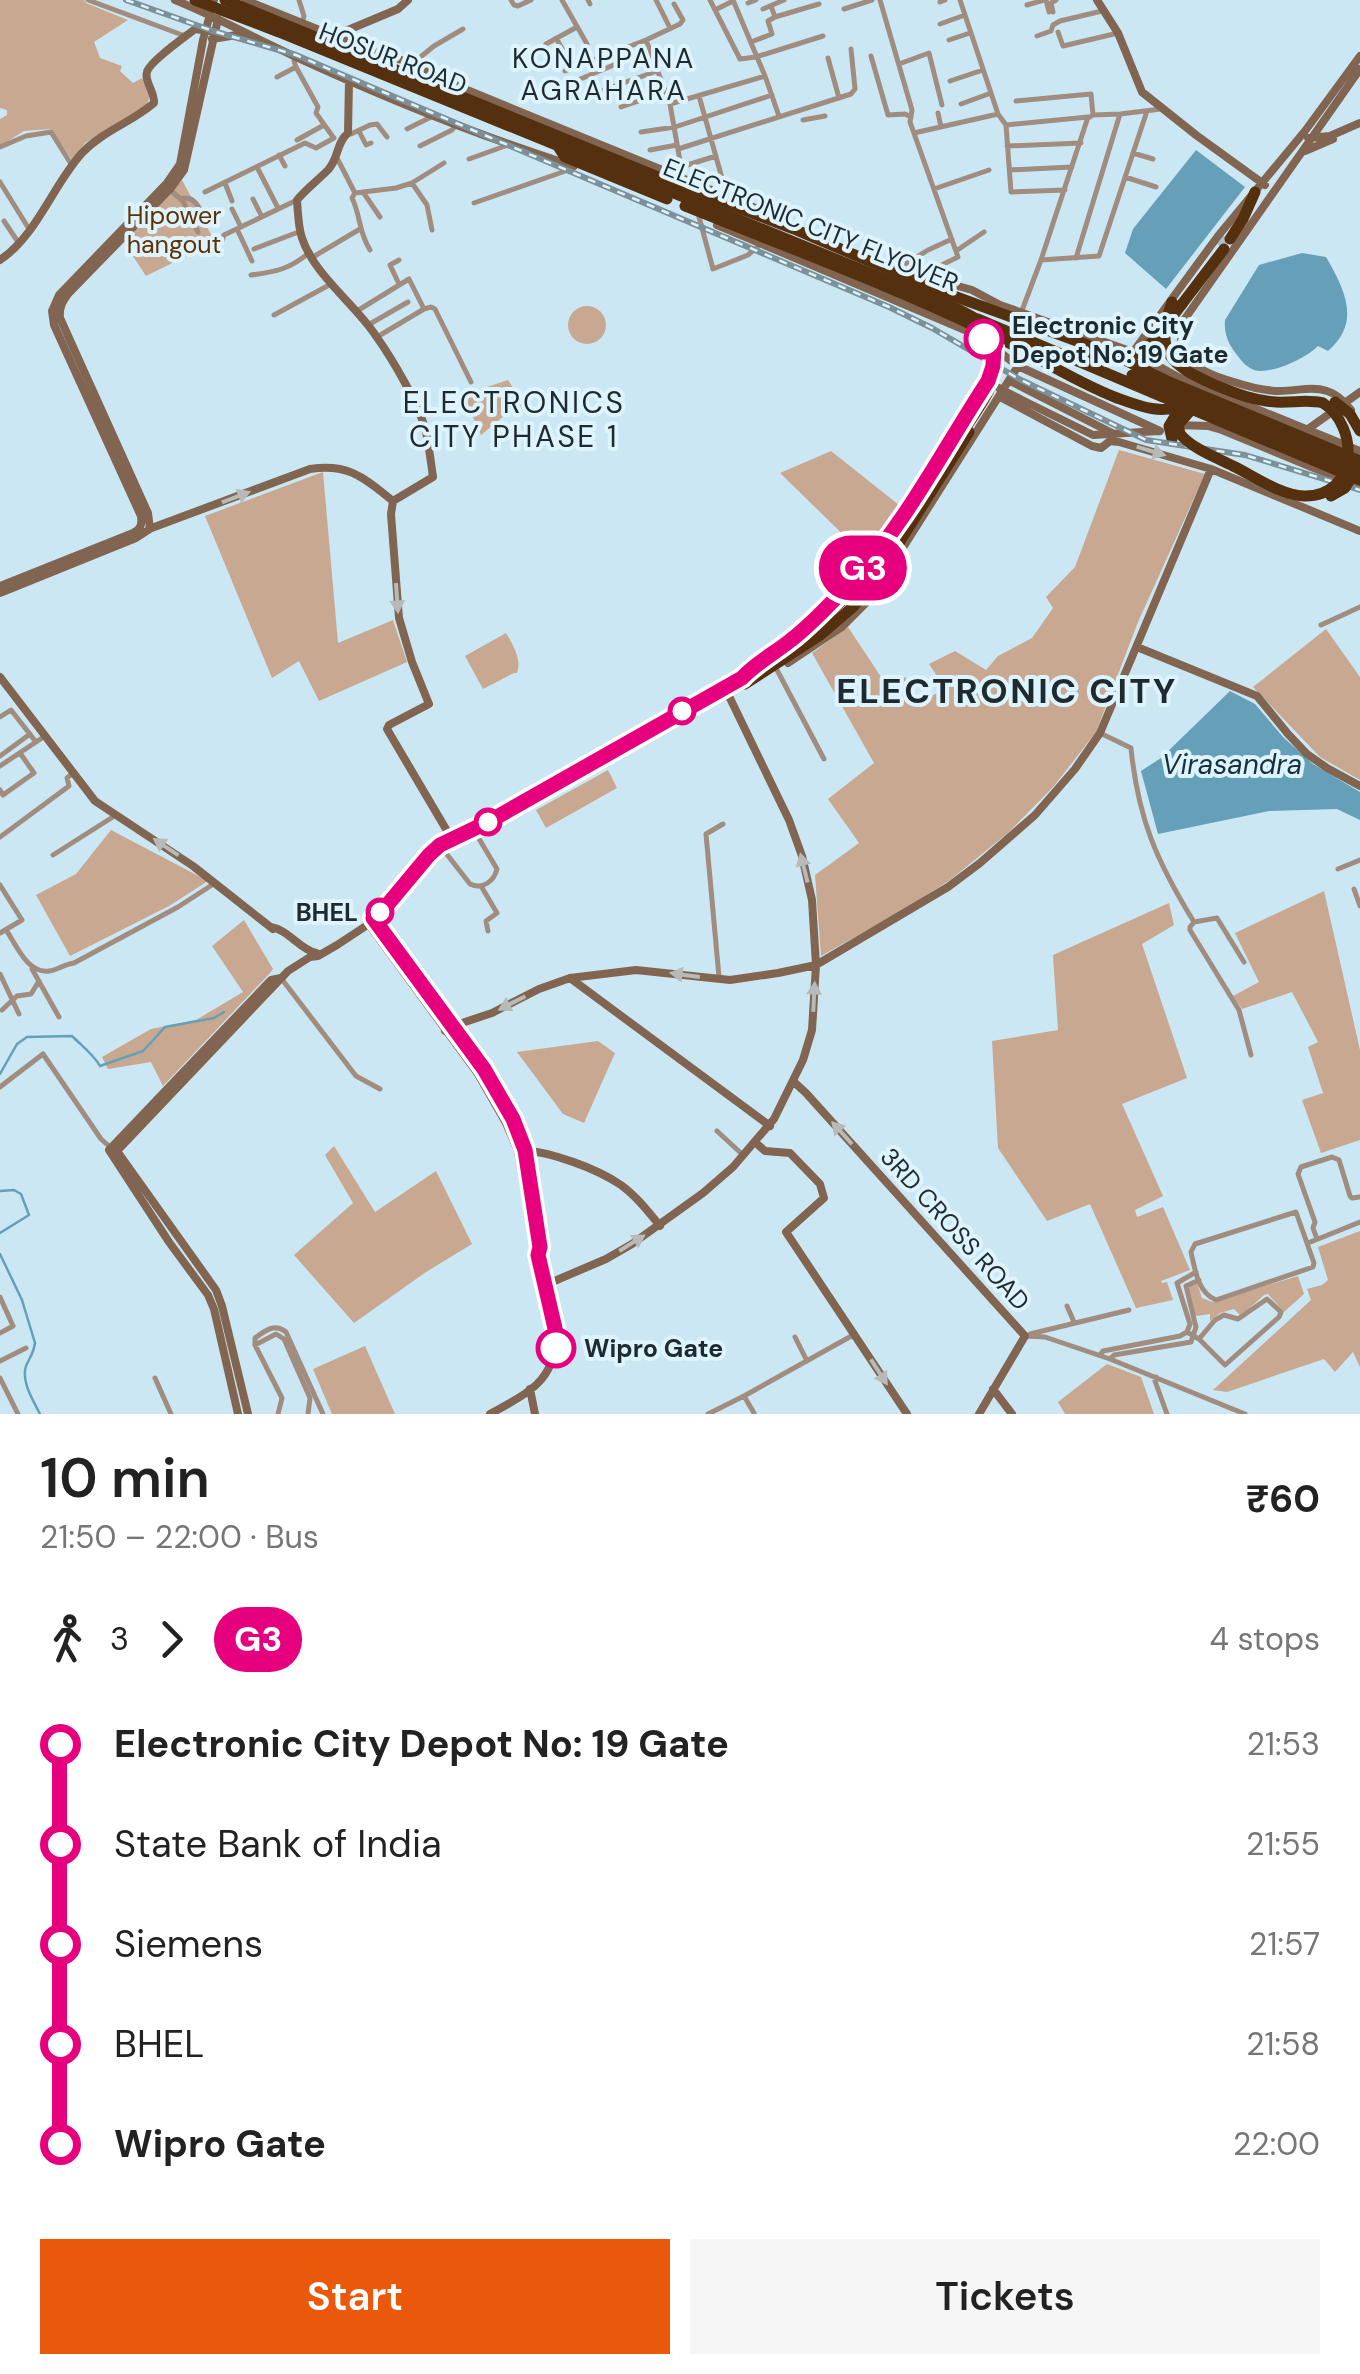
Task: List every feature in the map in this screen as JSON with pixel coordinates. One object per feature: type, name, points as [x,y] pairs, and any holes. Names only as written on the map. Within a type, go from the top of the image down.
[{"type":"highway","name":"HOSUR ROAD","points":[[185,0],[331,39],[922,284],[1115,355],[1360,464]]},
{"type":"highway","name":"HOSUR ROAD","points":[[213,7],[938,306],[998,326],[1360,484]]},
{"type":"highway","name":"ELECTRONIC CITY FLYOVER","points":[[213,7],[922,294],[984,325],[997,343],[999,363],[991,386],[892,554],[854,606],[819,636],[743,681]]},
{"type":"highway","name":"ELECTRONIC CITY FLYOVER","points":[[213,7],[967,306],[994,327],[1005,354],[999,383],[889,546],[812,630],[743,681]]},
{"type":"highway","points":[[557,145],[565,157],[917,300],[1116,398],[1158,410],[1187,407]]},
{"type":"highway","points":[[1082,354],[1110,362],[1136,355],[1150,344],[1177,303],[1207,272],[1256,192]]},
{"type":"highway","points":[[1177,303],[1164,324],[1164,340],[1174,360],[1187,372],[1259,400],[1337,402],[1350,414],[1360,432]]},
{"type":"highway","points":[[967,306],[1250,424],[1360,464],[1345,488],[1328,498],[1308,501],[1287,496],[1222,467],[1172,433]]},
{"type":"highway","points":[[1172,433],[1297,495],[1315,495],[1342,477],[1353,449],[1350,434],[1344,420],[1325,401],[1314,396],[1253,394],[1212,376]]},
{"type":"highway","points":[[1172,433],[1187,407]]},
{"type":"street","points":[[88,0],[186,36]]},
{"type":"street","name":"HOSUR ROAD","points":[[175,0],[213,7],[245,34],[296,62],[699,216],[978,336],[1018,366],[1172,433]]},
{"type":"street","name":"HOSUR ROAD","points":[[247,0],[331,39]]},
{"type":"street","points":[[299,0],[302,23]]},
{"type":"street","points":[[331,39],[398,9],[408,0]]},
{"type":"street","points":[[511,0],[516,6],[531,0]]},
{"type":"street","points":[[562,0],[587,44]]},
{"type":"street","points":[[656,0],[670,28]]},
{"type":"street","points":[[710,0],[738,57],[744,60],[823,36]]},
{"type":"street","points":[[763,9],[784,0]]},
{"type":"street","points":[[844,8],[872,0]]},
{"type":"street","points":[[880,0],[912,110],[914,133],[958,256],[919,276]]},
{"type":"street","points":[[960,0],[998,114],[1006,124],[1011,192],[1065,190]]},
{"type":"street","points":[[1026,5],[1045,0],[1051,12],[1051,3],[1056,0]]},
{"type":"street","points":[[1097,0],[1118,33],[1142,92],[1256,192],[1273,190]]},
{"type":"street","points":[[714,10],[733,1],[778,116]]},
{"type":"street","points":[[565,71],[670,28],[683,20],[674,4]]},
{"type":"street","points":[[750,42],[772,34],[768,21],[775,17],[819,4]]},
{"type":"street","points":[[771,6],[775,17]]},
{"type":"street","points":[[0,260],[29,229],[72,166],[93,143],[154,103],[146,72],[213,7]]},
{"type":"street","points":[[56,318],[68,294],[170,190],[184,170],[213,7]]},
{"type":"street","points":[[1037,36],[1051,31],[1060,21],[1105,10]]},
{"type":"street","points":[[940,24],[965,15]]},
{"type":"street","points":[[546,44],[577,27]]},
{"type":"street","points":[[413,64],[463,28]]},
{"type":"street","points":[[194,29],[211,34],[245,34]]},
{"type":"street","points":[[949,40],[971,32]]},
{"type":"street","points":[[1058,32],[1063,46],[1118,33]]},
{"type":"street","points":[[146,526],[148,513],[53,306],[59,295],[167,184],[180,164],[211,34]]},
{"type":"street","points":[[556,38],[568,59]]},
{"type":"street","points":[[331,39],[413,64],[476,98],[919,276],[972,290],[1000,305],[1133,352],[1178,377],[1360,451]]},
{"type":"street","points":[[646,40],[670,104],[683,178]]},
{"type":"street","points":[[650,150],[710,138],[850,94],[855,89],[851,49]]},
{"type":"street","points":[[571,83],[649,50]]},
{"type":"street","points":[[978,55],[988,52]]},
{"type":"street","points":[[898,64],[929,54],[942,105]]},
{"type":"street","points":[[871,56],[888,116],[911,116]]},
{"type":"street","points":[[1133,352],[1177,303],[1218,236],[1360,56]]},
{"type":"street","points":[[828,58],[840,99]]},
{"type":"street","points":[[277,76],[296,62],[355,192],[352,198],[360,230],[370,250]]},
{"type":"street","points":[[1360,69],[1273,190],[1182,328],[1188,360],[1212,376],[1267,390],[1324,390],[1345,402],[1360,422]]},
{"type":"street","points":[[950,81],[983,70]]},
{"type":"street","points":[[584,96],[657,71]]},
{"type":"street","points":[[670,104],[765,76]]},
{"type":"street","points":[[348,133],[350,80]]},
{"type":"street","points":[[621,107],[665,92]]},
{"type":"street","points":[[961,104],[991,94]]},
{"type":"street","points":[[1016,101],[1091,94],[1090,116],[1022,313]]},
{"type":"street","points":[[699,96],[727,196]]},
{"type":"street","points":[[641,132],[675,127],[772,96]]},
{"type":"street","points":[[808,107],[812,118]]},
{"type":"street","points":[[1006,124],[1161,108]]},
{"type":"street","points":[[1041,260],[1100,256],[1147,111]]},
{"type":"street","points":[[938,113],[941,127]]},
{"type":"street","points":[[914,133],[998,114]]},
{"type":"street","points":[[1076,258],[1120,114]]},
{"type":"street","points":[[407,130],[434,116]]},
{"type":"street","points":[[803,120],[825,116]]},
{"type":"street","points":[[222,241],[224,234],[296,200],[329,169],[339,141],[348,133],[377,124],[387,137]]},
{"type":"street","points":[[297,140],[324,125]]},
{"type":"street","points":[[1299,138],[1330,136],[1360,125]]},
{"type":"street","points":[[1303,151],[1360,125]]},
{"type":"street","points":[[420,146],[461,127]]},
{"type":"street","points":[[359,131],[366,145],[371,143]]},
{"type":"street","points":[[0,147],[26,136],[51,132],[72,166]]},
{"type":"street","points":[[205,192],[306,142],[316,148],[336,147]]},
{"type":"street","points":[[1006,146],[1081,144]]},
{"type":"street","points":[[468,159],[508,146]]},
{"type":"street","points":[[1133,153],[1153,159]]},
{"type":"street","points":[[279,156],[285,166]]},
{"type":"street","points":[[680,167],[716,156]]},
{"type":"street","points":[[355,192],[412,183],[444,163]]},
{"type":"street","points":[[257,167],[278,208]]},
{"type":"street","points":[[474,203],[577,167]]},
{"type":"street","points":[[1009,170],[1072,167]]},
{"type":"street","points":[[934,189],[988,170]]},
{"type":"street","points":[[1125,178],[1156,187]]},
{"type":"street","points":[[0,182],[29,229]]},
{"type":"street","points":[[225,182],[252,262]]},
{"type":"street","points":[[412,183],[427,205],[432,230]]},
{"type":"street","points":[[170,190],[181,199],[198,232]]},
{"type":"street","points":[[363,192],[380,217]]},
{"type":"street","points":[[181,199],[193,200],[202,214]]},
{"type":"street","points":[[253,199],[261,215]]},
{"type":"street","points":[[296,200],[301,230],[311,254],[331,284],[377,337],[425,429],[433,478],[394,501],[391,514],[398,618],[428,704],[387,729],[452,840]]},
{"type":"street","points":[[699,216],[713,269],[748,255],[761,244]]},
{"type":"street","points":[[4,221],[18,242]]},
{"type":"street","points":[[254,249],[301,230]]},
{"type":"street","points":[[251,275],[280,271],[360,230]]},
{"type":"street","points":[[956,251],[984,232]]},
{"type":"street","points":[[900,268],[952,239]]},
{"type":"street","points":[[400,260],[390,265],[400,284]]},
{"type":"street","points":[[358,311],[409,279],[424,309]]},
{"type":"street","points":[[274,314],[331,284]]},
{"type":"street","points":[[368,325],[408,302]]},
{"type":"street","points":[[377,337],[431,307],[471,382]]},
{"type":"street","points":[[743,681],[750,669],[816,618],[896,526],[988,381],[994,348]]},
{"type":"street","points":[[0,678],[40,736],[95,800],[177,854],[306,955],[318,956],[371,921],[441,846],[743,681],[760,679],[777,670],[842,627],[870,598],[1018,366]]},
{"type":"street","points":[[988,381],[1002,394],[1092,446],[1101,448],[1110,441],[1119,442],[1212,469],[1360,531]]},
{"type":"street","points":[[1010,381],[1112,433]]},
{"type":"street","points":[[1308,429],[1360,392]]},
{"type":"street","points":[[1002,394],[1023,400],[1093,435],[1172,433],[1208,426],[1360,484]]},
{"type":"street","points":[[0,589],[136,538],[146,526],[310,469],[351,471],[394,501]]},
{"type":"street","points":[[449,1029],[570,978],[636,970],[719,980],[816,964],[948,887],[1035,814],[1075,769],[1100,733],[1212,469]]},
{"type":"street","points":[[1321,626],[1360,607]]},
{"type":"street","points":[[1136,646],[1257,696],[1307,754],[1360,786]]},
{"type":"street","points":[[777,670],[824,759]]},
{"type":"street","points":[[545,1285],[606,1258],[660,1226],[744,1156],[770,1126],[794,1082],[812,1030],[816,964],[812,900],[802,856],[789,820],[726,690]]},
{"type":"street","points":[[0,717],[12,710],[30,734],[40,736]]},
{"type":"street","points":[[452,840],[475,832],[681,715]]},
{"type":"street","points":[[1100,733],[1131,748],[1134,780],[1154,852],[1194,922]]},
{"type":"street","points":[[10,760],[3,754],[30,734]]},
{"type":"street","points":[[0,766],[40,736]]},
{"type":"street","points":[[0,790],[3,795],[34,773],[20,753]]},
{"type":"street","points":[[0,836],[69,786],[67,778],[74,773]]},
{"type":"street","points":[[53,856],[116,815]]},
{"type":"street","points":[[719,980],[706,834],[723,824]]},
{"type":"street","points":[[441,846],[470,884],[481,886],[495,877],[497,869],[475,832]]},
{"type":"street","points":[[1338,868],[1360,860]]},
{"type":"street","points":[[31,966],[46,972],[74,963],[215,883]]},
{"type":"street","points":[[0,885],[22,920],[3,932],[31,966],[59,1017]]},
{"type":"street","points":[[481,886],[497,913],[486,921],[488,931]]},
{"type":"street","points":[[1354,888],[1360,904]]},
{"type":"street","points":[[1244,962],[1217,918],[1194,922],[1190,927],[1239,1010],[1250,1055]]},
{"type":"street","points":[[371,921],[449,1029],[522,1150],[540,1247],[538,1255]]},
{"type":"street","points":[[272,926],[313,953],[344,939]]},
{"type":"street","points":[[238,1414],[208,1295],[109,1152],[306,955]]},
{"type":"street","points":[[0,974],[18,1014]]},
{"type":"street","points":[[281,978],[356,1076],[380,1089]]},
{"type":"street","points":[[570,978],[770,1126]]},
{"type":"street","points":[[2,1010],[17,996],[31,994],[39,981]]},
{"type":"street","points":[[0,1087],[43,1054],[100,1139],[113,1150],[216,1290],[248,1414]]},
{"type":"street","name":"3RD CROSS ROAD","points":[[794,1082],[1025,1336],[978,1414]]},
{"type":"street","points":[[717,1131],[744,1156]]},
{"type":"street","points":[[756,1143],[765,1151],[790,1153],[820,1184],[824,1198],[786,1232],[907,1414]]},
{"type":"street","points":[[494,1414],[531,1391],[554,1358],[557,1337],[534,1247],[522,1150]]},
{"type":"street","points":[[522,1150],[564,1158],[619,1184],[643,1204],[660,1226]]},
{"type":"street","points":[[1317,1239],[1298,1170],[1301,1167],[1332,1156],[1338,1160],[1350,1196],[1360,1197]]},
{"type":"street","points":[[1296,1212],[1314,1267],[1216,1300],[1206,1296],[1190,1252],[1195,1244],[1309,1207]]},
{"type":"street","points":[[1308,1242],[1360,1222]]},
{"type":"street","points":[[1100,1356],[1103,1351],[1190,1342],[1196,1327],[1186,1286],[1197,1276]]},
{"type":"street","points":[[0,1297],[13,1326],[0,1333]]},
{"type":"street","points":[[1267,1299],[1281,1312],[1280,1318],[1225,1366],[1193,1336],[1224,1315],[1238,1318],[1267,1299]]},
{"type":"street","points":[[1066,1306],[1074,1322]]},
{"type":"street","points":[[1025,1336],[1129,1310]]},
{"type":"street","points":[[278,1414],[282,1398],[254,1340],[272,1328],[282,1329],[323,1414]]},
{"type":"street","points":[[255,1345],[276,1334],[284,1338],[310,1398],[308,1414]]},
{"type":"street","points":[[708,1414],[854,1334]]},
{"type":"street","points":[[1025,1336],[1044,1337],[1110,1359],[1245,1414]]},
{"type":"street","points":[[795,1337],[807,1362]]},
{"type":"street","points":[[0,1361],[26,1348]]},
{"type":"street","points":[[1110,1359],[1128,1350]]},
{"type":"street","points":[[1156,1377],[1167,1414]]},
{"type":"street","points":[[0,1378],[18,1414]]},
{"type":"street","points":[[155,1378],[171,1414]]},
{"type":"street","points":[[993,1388],[1012,1414]]},
{"type":"street","points":[[531,1391],[532,1414]]},
{"type":"street","points":[[744,1396],[754,1413]]},
{"type":"street","points":[[1212,1400],[1214,1414]]},
{"type":"green space","points":[[0,0],[84,0],[128,20],[94,42],[100,58],[122,66],[120,71],[133,83],[142,78],[150,95],[147,105],[85,143],[72,160],[51,129],[24,131],[0,146],[0,119],[7,115],[7,110],[0,108]]},
{"type":"green space","name":"Hipower hangout","points":[[182,180],[215,242],[146,276],[123,241]]},
{"type":"green space","points":[[587,306],[600,312],[606,325],[600,338],[587,344],[574,338],[568,325],[574,312]]},
{"type":"green space","points":[[508,380],[527,410],[505,415],[481,435],[463,395]]},
{"type":"green space","points":[[1119,450],[1205,474],[1138,622],[1096,732],[1054,786],[1009,832],[950,880],[821,956],[815,875],[859,843],[828,799],[874,763],[812,653],[848,627],[887,686],[905,677],[921,703],[945,688],[929,664],[955,651],[986,670],[998,656],[1032,638],[1053,608],[1046,597],[1075,567]]},
{"type":"green space","points":[[831,451],[899,505],[863,554],[780,473]]},
{"type":"green space","points":[[323,472],[338,643],[393,620],[407,662],[319,701],[299,661],[272,678],[205,516]]},
{"type":"green space","points":[[1326,629],[1360,677],[1360,780],[1320,757],[1253,687]]},
{"type":"green space","points":[[506,633],[518,657],[517,673],[483,689],[465,656]]},
{"type":"green space","points":[[608,770],[617,788],[546,828],[536,810]]},
{"type":"green space","points":[[111,830],[208,881],[169,906],[70,956],[36,895],[76,874]]},
{"type":"green space","points":[[1324,891],[1360,1050],[1360,1140],[1321,1153],[1302,1100],[1323,1093],[1308,1047],[1318,1042],[1292,992],[1242,1009],[1233,996],[1259,982],[1235,933]]},
{"type":"green space","points":[[1169,903],[1174,925],[1142,944],[1187,1078],[1122,1104],[1163,1196],[1135,1210],[1137,1217],[1163,1207],[1190,1270],[1161,1281],[1167,1282],[1173,1300],[1136,1308],[1090,1204],[1047,1221],[998,1148],[992,1041],[1058,1030],[1053,955]]},
{"type":"green space","points":[[244,920],[273,969],[270,973],[163,1086],[151,1062],[108,1069],[102,1057],[151,1029],[196,1020],[243,992],[212,946]]},
{"type":"green space","points":[[598,1041],[615,1053],[584,1123],[563,1114],[517,1052]]},
{"type":"green space","points":[[334,1146],[375,1212],[436,1171],[472,1244],[354,1323],[294,1255],[353,1203],[325,1155]]},
{"type":"green space","points":[[1360,1231],[1360,1367],[1353,1352],[1335,1372],[1324,1359],[1227,1392],[1213,1390],[1311,1300],[1307,1289],[1328,1280],[1318,1247]]},
{"type":"green space","points":[[1298,1276],[1304,1294],[1284,1312],[1268,1294],[1241,1316],[1234,1309],[1210,1321],[1210,1314],[1196,1316],[1186,1287],[1197,1283],[1202,1298],[1212,1302]]},
{"type":"green space","points":[[365,1346],[395,1414],[332,1414],[313,1369]]},
{"type":"green space","points":[[1107,1364],[1141,1377],[1154,1414],[1065,1414],[1058,1402]]},
{"type":"water","points":[[1196,150],[1245,187],[1166,289],[1125,253],[1133,229]]},
{"type":"water","points":[[1302,253],[1326,257],[1347,307],[1344,330],[1328,351],[1318,346],[1282,367],[1251,369],[1230,344],[1225,320],[1259,265]]},
{"type":"water","name":"Virasandra","points":[[1230,691],[1255,704],[1313,764],[1360,792],[1360,820],[1337,809],[1269,811],[1158,834],[1141,771],[1161,758]]},
{"type":"waterway","points":[[0,1074],[17,1044],[27,1037],[72,1036],[100,1066],[143,1051],[165,1027],[214,1018],[224,1012]]},
{"type":"waterway","points":[[0,1191],[21,1194],[29,1215],[0,1233]]},
{"type":"waterway","points":[[0,1254],[22,1300],[35,1343],[25,1378],[40,1414]]},
{"type":"tunnel","points":[[1218,245],[1225,235]]},
{"type":"railway","points":[[126,0],[296,55],[889,307],[1019,379],[1146,440],[1245,455],[1360,490]]},
{"type":"bus line","name":"G3","points":[[556,1348],[557,1337],[538,1255],[525,1150],[513,1119],[484,1069],[373,918],[440,845],[474,830],[742,678],[816,618],[896,526],[988,381],[994,348],[984,339]]},
{"type":"place","name":"Electronic City Depot No: 19 Gate","points":[[984,339]]},
{"type":"place","name":"BHEL","points":[[380,912]]},
{"type":"place","name":"Wipro Gate","points":[[556,1348]]},
{"type":"district","name":"KONAPPANA AGRAHARA","points":[[604,74]]},
{"type":"district","name":"ELECTRONICS CITY PHASE 1","points":[[514,419]]},
{"type":"district","name":"ELECTRONIC CITY","points":[[1007,691]]}]
